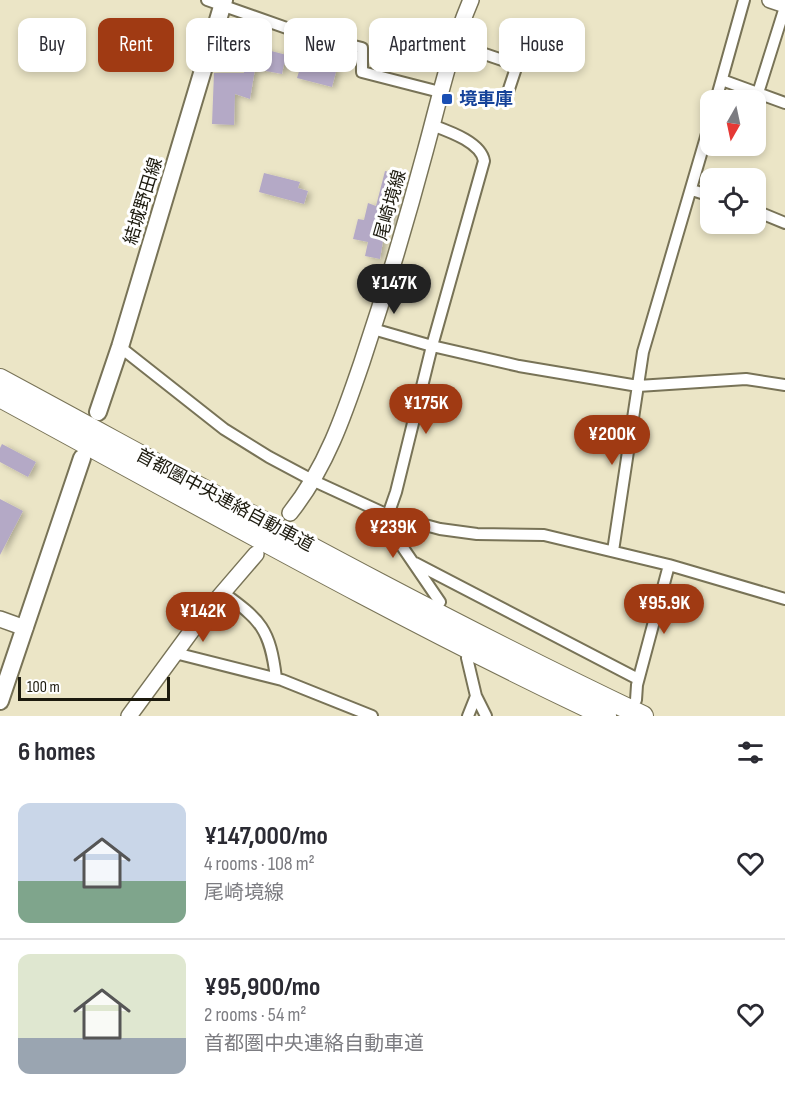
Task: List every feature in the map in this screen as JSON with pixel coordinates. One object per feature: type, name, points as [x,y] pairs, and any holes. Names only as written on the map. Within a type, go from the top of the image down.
[{"type":"highway","name":"首都圏中央連絡自動車道","points":[[0,379],[382,585],[564,678],[639,708]]},
{"type":"highway","name":"首都圏中央連絡自動車道","points":[[0,397],[387,606],[523,677],[606,716]]},
{"type":"main road","name":"尾崎境線","points":[[464,18],[471,0]]},
{"type":"main road","points":[[770,0],[785,6]]},
{"type":"main road","name":"結城野田線","points":[[98,412],[120,347],[218,2]]},
{"type":"main road","name":"尾崎境線","points":[[290,513],[314,480],[339,426],[373,329],[446,72]]},
{"type":"main road","points":[[0,701],[82,458]]},
{"type":"main road","points":[[129,716],[222,592],[256,554]]},
{"type":"main road","points":[[0,619],[25,628]]},
{"type":"street","points":[[719,90],[744,0]]},
{"type":"street","points":[[218,2],[298,32],[362,48],[362,72],[440,92]]},
{"type":"street","points":[[759,90],[785,6]]},
{"type":"street","points":[[487,55],[517,65],[507,95]]},
{"type":"street","points":[[722,80],[750,90]]},
{"type":"street","points":[[766,96],[785,103]]},
{"type":"street","points":[[432,126],[445,130],[475,146],[484,161],[432,346],[396,492],[384,520],[440,602]]},
{"type":"street","points":[[613,551],[643,352],[701,156]]},
{"type":"street","points":[[692,190],[700,193]]},
{"type":"street","points":[[766,215],[785,223]]},
{"type":"street","points":[[373,329],[432,346],[519,366],[638,386],[746,379],[785,385]]},
{"type":"street","points":[[120,347],[224,429],[269,457],[388,515],[440,529],[477,534],[544,535],[669,565],[785,599]]},
{"type":"street","points":[[412,561],[638,679]]},
{"type":"street","points":[[639,708],[638,679],[669,565]]},
{"type":"street","points":[[222,592],[251,614],[266,632],[276,678]]},
{"type":"street","points":[[175,653],[276,678],[372,716]]},
{"type":"street","points":[[467,658],[476,696],[486,716]]},
{"type":"street","points":[[468,716],[476,696]]},
{"type":"building","points":[[272,51],[284,54],[282,74],[271,72]]},
{"type":"building","points":[[254,72],[250,99],[235,94],[234,125],[212,124],[214,73]]},
{"type":"building","points":[[299,72],[336,72],[332,87],[297,78]]},
{"type":"building","points":[[385,171],[403,175],[390,231],[385,229],[380,259],[365,256],[368,242],[353,239],[358,219],[364,220],[368,203],[376,206]]},
{"type":"building","points":[[264,173],[300,182],[298,188],[308,191],[304,204],[259,192]]},
{"type":"building","points":[[2,444],[36,462],[28,477],[0,462]]},
{"type":"building","points":[[0,499],[23,511],[0,555]]},
{"type":"place","name":"境車庫","points":[[447,99]]}]
